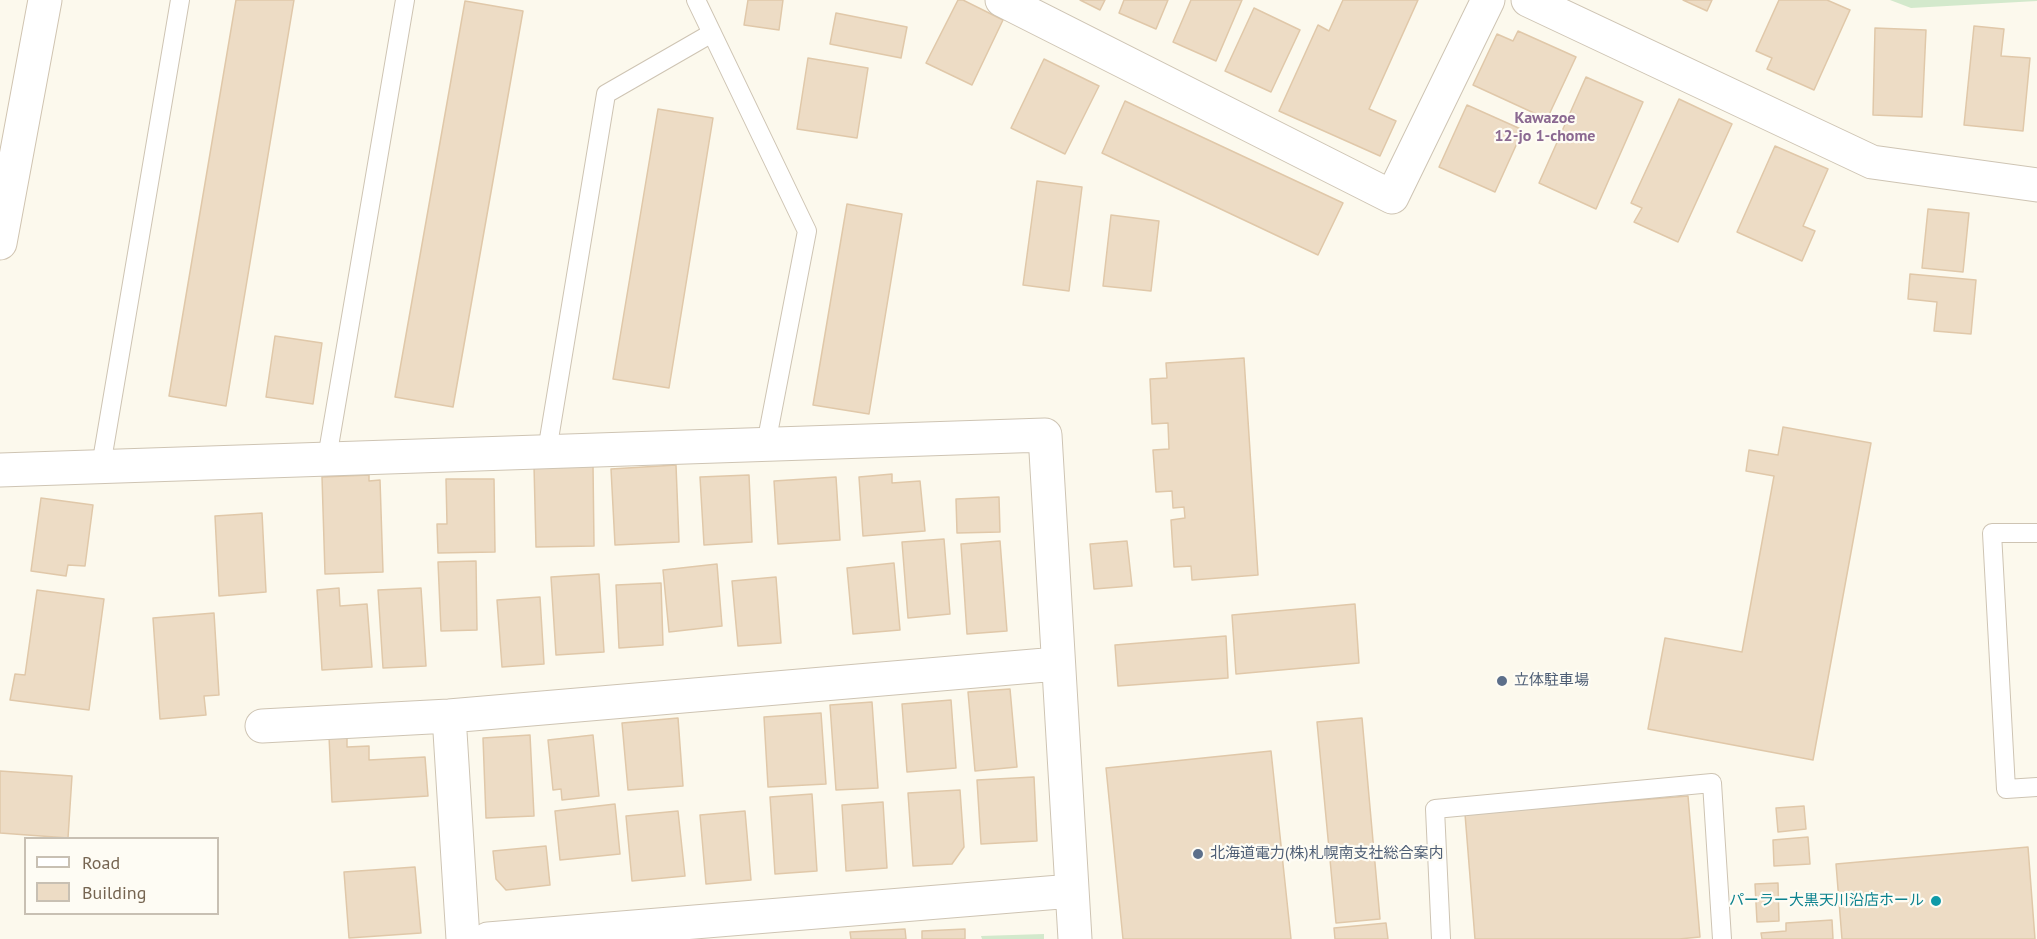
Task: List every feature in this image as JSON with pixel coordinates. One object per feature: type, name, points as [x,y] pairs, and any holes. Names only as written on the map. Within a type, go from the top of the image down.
[{"type":"street","points":[[0,243],[45,0]]},
{"type":"street","points":[[1002,0],[1392,197],[1488,0]]},
{"type":"street","points":[[1528,0],[1872,162],[2037,185]]},
{"type":"street","points":[[0,470],[1045,435],[1075,939]]},
{"type":"street","points":[[262,726],[448,716],[1058,664]]},
{"type":"street","points":[[448,716],[464,939]]},
{"type":"street","points":[[488,939],[1072,891]]},
{"type":"lane","points":[[101,466],[180,0]]},
{"type":"lane","points":[[327,458],[405,0]]},
{"type":"lane","points":[[696,0],[807,231],[766,444]]},
{"type":"lane","points":[[547,451],[606,94],[712,33]]},
{"type":"lane","points":[[2037,533],[1992,533],[2006,789],[2037,787]]},
{"type":"lane","points":[[1441,939],[1435,809],[1712,783],[1722,939]]},
{"type":"green space","points":[[1890,0],[2037,0],[2037,1],[1911,8]]},
{"type":"green space","points":[[1044,934],[1044,939],[982,939],[981,936]]},
{"type":"building","points":[[236,0],[294,0],[226,406],[169,396]]},
{"type":"building","points":[[748,0],[783,0],[779,30],[744,25]]},
{"type":"building","points":[[958,0],[963,0],[1003,20],[972,85],[926,63]]},
{"type":"building","points":[[1080,0],[1105,0],[1100,10]]},
{"type":"building","points":[[1124,0],[1168,0],[1156,29],[1119,13]]},
{"type":"building","points":[[1191,0],[1242,0],[1216,61],[1173,42]]},
{"type":"building","points":[[1343,0],[1418,0],[1369,109],[1396,121],[1380,156],[1279,111],[1318,25],[1329,31]]},
{"type":"building","points":[[1683,0],[1712,0],[1707,11]]},
{"type":"building","points":[[1779,0],[1827,0],[1850,10],[1814,90],[1767,69],[1772,58],[1756,51]]},
{"type":"building","points":[[465,1],[523,11],[453,407],[395,397]]},
{"type":"building","points":[[1254,8],[1300,30],[1271,92],[1225,71]]},
{"type":"building","points":[[836,13],[907,27],[901,58],[830,44]]},
{"type":"building","points":[[1974,26],[2004,29],[2001,56],[2030,58],[2023,131],[1964,125]]},
{"type":"building","points":[[1875,28],[1926,30],[1922,117],[1873,115]]},
{"type":"building","points":[[1518,31],[1576,57],[1547,119],[1473,85],[1497,34],[1513,41]]},
{"type":"building","points":[[808,58],[868,68],[857,138],[797,129]]},
{"type":"building","points":[[1044,59],[1099,86],[1065,154],[1011,128]]},
{"type":"building","points":[[1586,77],[1643,102],[1596,209],[1539,183]]},
{"type":"building","points":[[1679,99],[1732,124],[1678,242],[1634,222],[1642,208],[1631,203]]},
{"type":"building","points":[[1125,101],[1343,203],[1318,255],[1102,153]]},
{"type":"building","points":[[1467,105],[1523,130],[1495,192],[1439,167]]},
{"type":"building","points":[[658,109],[713,118],[669,388],[613,379]]},
{"type":"building","points":[[1775,146],[1828,169],[1803,226],[1815,231],[1802,261],[1737,232]]},
{"type":"building","points":[[1037,181],[1082,187],[1069,291],[1023,285]]},
{"type":"building","points":[[847,204],[902,214],[869,414],[813,405]]},
{"type":"building","points":[[1928,209],[1969,213],[1963,272],[1922,268]]},
{"type":"building","points":[[1111,215],[1159,221],[1151,291],[1103,286]]},
{"type":"building","points":[[1910,274],[1976,280],[1971,334],[1934,331],[1937,302],[1908,299]]},
{"type":"building","points":[[275,336],[322,343],[313,404],[266,397]]},
{"type":"building","points":[[1244,358],[1258,575],[1192,580],[1191,566],[1174,567],[1171,520],[1185,518],[1184,507],[1173,508],[1172,491],[1156,492],[1153,450],[1169,449],[1168,423],[1152,424],[1150,379],[1167,378],[1166,363]]},
{"type":"building","points":[[1783,427],[1871,443],[1813,760],[1648,729],[1665,638],[1742,652],[1774,476],[1746,471],[1749,450],[1778,455]]},
{"type":"building","points":[[593,465],[594,546],[536,547],[534,466]]},
{"type":"building","points":[[676,465],[679,542],[615,545],[611,469]]},
{"type":"building","points":[[892,474],[892,483],[920,481],[925,531],[863,536],[859,477]]},
{"type":"building","points":[[369,475],[369,481],[380,480],[383,572],[325,574],[322,477]]},
{"type":"building","points":[[749,475],[752,542],[704,545],[700,477]]},
{"type":"building","points":[[836,477],[840,540],[778,544],[774,481]]},
{"type":"building","points":[[446,479],[494,479],[495,552],[438,553],[437,524],[447,524]]},
{"type":"building","points":[[999,497],[1000,532],[957,533],[956,499]]},
{"type":"building","points":[[41,498],[93,505],[85,566],[68,565],[66,576],[31,571]]},
{"type":"building","points":[[262,513],[266,592],[219,596],[215,516]]},
{"type":"building","points":[[944,539],[950,614],[908,618],[902,542]]},
{"type":"building","points":[[1000,541],[1007,631],[967,634],[961,544]]},
{"type":"building","points":[[1127,541],[1132,586],[1094,589],[1090,544]]},
{"type":"building","points":[[476,561],[477,630],[441,631],[438,562]]},
{"type":"building","points":[[894,563],[900,630],[853,634],[847,568]]},
{"type":"building","points":[[717,564],[722,626],[669,632],[663,570]]},
{"type":"building","points":[[599,574],[604,652],[556,655],[551,577]]},
{"type":"building","points":[[776,577],[781,643],[738,646],[732,581]]},
{"type":"building","points":[[661,583],[663,645],[619,648],[616,585]]},
{"type":"building","points":[[339,588],[340,606],[367,604],[372,667],[322,670],[317,590]]},
{"type":"building","points":[[421,588],[426,666],[383,668],[378,590]]},
{"type":"building","points":[[37,590],[104,599],[89,710],[10,700],[15,674],[25,675]]},
{"type":"building","points":[[540,597],[544,664],[502,667],[497,600]]},
{"type":"building","points":[[1355,604],[1359,663],[1236,674],[1232,615]]},
{"type":"building","points":[[214,613],[219,695],[204,696],[206,715],[160,719],[153,618]]},
{"type":"building","points":[[1226,636],[1228,678],[1118,686],[1115,645]]},
{"type":"building","points":[[1010,689],[1017,767],[975,771],[968,692]]},
{"type":"building","points":[[951,700],[956,768],[907,772],[902,704]]},
{"type":"building","points":[[872,702],[878,788],[836,790],[830,705]]},
{"type":"building","points":[[821,713],[826,784],[768,787],[764,717]]},
{"type":"building","points":[[678,718],[683,786],[628,790],[622,723]]},
{"type":"building","points":[[1362,718],[1380,919],[1336,923],[1317,722]]},
{"type":"building","points":[[347,735],[347,747],[369,746],[369,760],[425,757],[428,796],[332,802],[329,736]]},
{"type":"building","points":[[530,735],[534,816],[486,818],[483,738]]},
{"type":"building","points":[[593,735],[599,796],[562,800],[561,789],[553,790],[548,740]]},
{"type":"building","name":"北海道電力(株)札幌南支社総合案内","points":[[1271,751],[1291,939],[1123,939],[1106,768]]},
{"type":"building","points":[[0,771],[72,776],[68,837],[0,833]]},
{"type":"building","points":[[1034,777],[1037,841],[981,844],[977,780]]},
{"type":"building","points":[[960,790],[964,847],[952,864],[913,866],[908,793]]},
{"type":"building","points":[[812,794],[817,871],[775,874],[770,797]]},
{"type":"building","points":[[1688,796],[1700,937],[1679,939],[1475,939],[1465,814]]},
{"type":"building","points":[[883,802],[887,868],[846,871],[842,805]]},
{"type":"building","points":[[615,804],[620,854],[560,860],[555,811]]},
{"type":"building","points":[[1804,806],[1806,829],[1778,832],[1776,808]]},
{"type":"building","points":[[678,811],[685,876],[632,881],[626,816]]},
{"type":"building","points":[[745,811],[751,880],[706,884],[700,815]]},
{"type":"building","points":[[1808,837],[1810,864],[1774,866],[1773,840]]},
{"type":"building","points":[[546,846],[550,885],[506,890],[496,879],[493,851]]},
{"type":"building","name":"パーラー大黒天川沿店ホール","points":[[2028,847],[2035,939],[1842,939],[1836,864]]},
{"type":"building","points":[[415,867],[421,933],[349,938],[344,872]]},
{"type":"building","points":[[1778,883],[1779,921],[1757,922],[1755,884]]},
{"type":"building","points":[[1832,920],[1833,939],[1762,939],[1761,933],[1786,931],[1786,923]]},
{"type":"building","points":[[1386,923],[1388,939],[1335,939],[1334,928]]},
{"type":"building","points":[[905,929],[906,939],[851,939],[850,932]]},
{"type":"building","points":[[965,929],[965,939],[922,939],[922,931]]},
{"type":"place","name":"立体駐車場","points":[[1502,681]]},
{"type":"place","name":"北海道電力(株)札幌南支社総合案内","points":[[1198,854]]},
{"type":"place","name":"パーラー大黒天川沿店ホール","points":[[1936,901]]},
{"type":"district","name":"Kawazoe 12-jo 1-chome","points":[[1545,127]]}]
